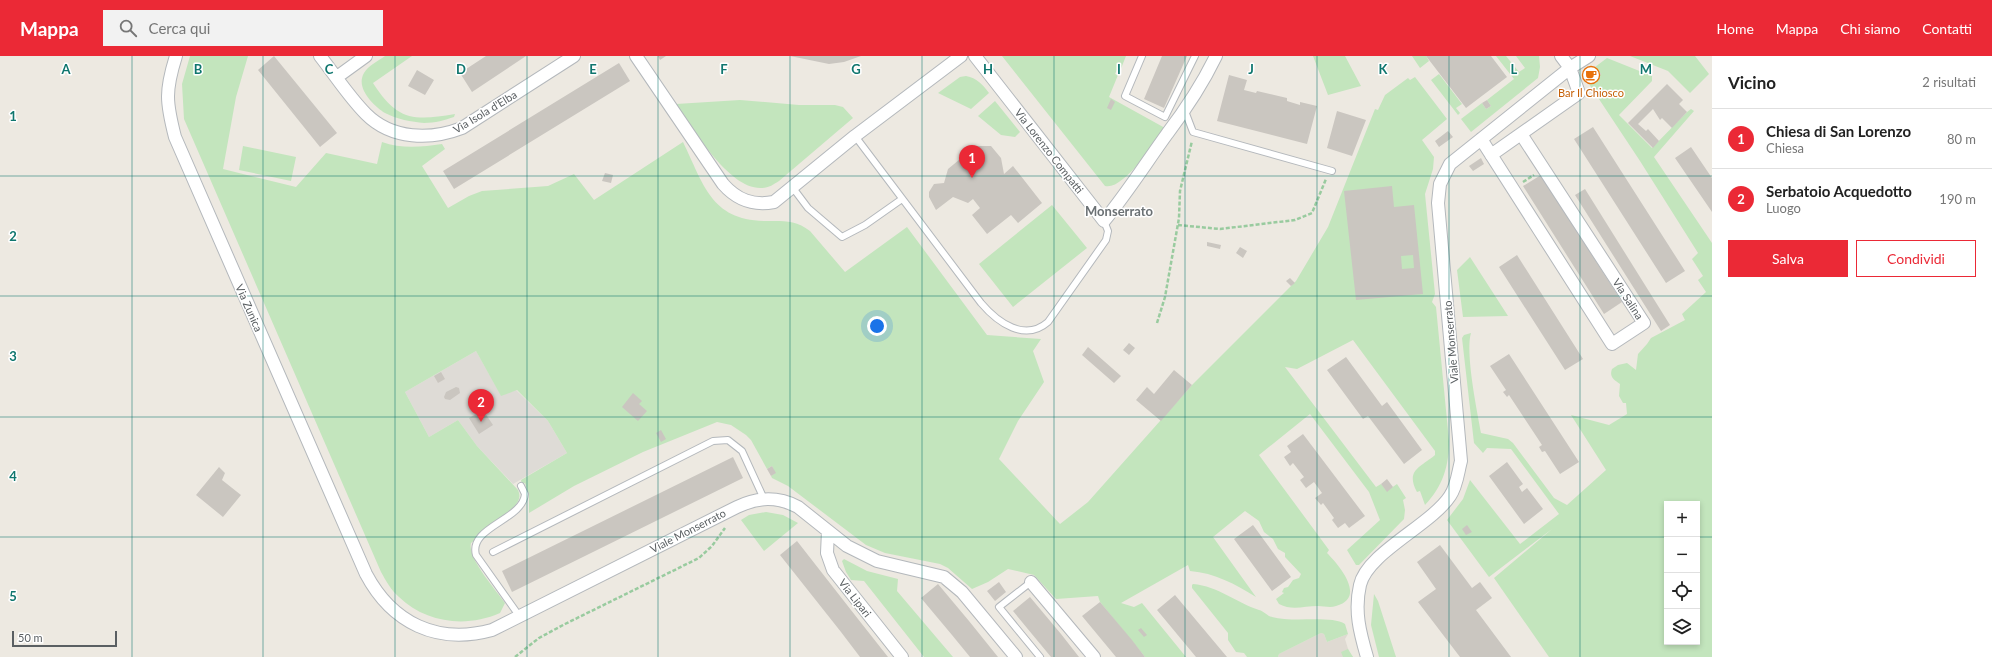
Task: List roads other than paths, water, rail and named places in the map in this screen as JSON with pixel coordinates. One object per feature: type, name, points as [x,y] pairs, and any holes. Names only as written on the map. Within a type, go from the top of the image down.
[{"type":"street","name":"Via Zunica","points":[[176,56],[168,82],[167,109],[175,137],[358,556]]},
{"type":"street","name":"Via Isola d'Elba","points":[[320,56],[366,114],[376,122],[398,133],[410,136],[430,136],[450,133],[462,128],[574,56]]},
{"type":"street","points":[[337,77],[366,56]]},
{"type":"street","points":[[636,56],[723,184],[732,193],[751,202],[766,204],[774,202],[794,188],[855,136],[961,56]]},
{"type":"street","name":"Via Lorenzo Compatti","points":[[975,56],[1104,221]]},
{"type":"street","points":[[1104,221],[1125,196],[1185,111],[1206,77],[1216,56]]},
{"type":"street","points":[[1491,154],[1579,93],[1570,68],[1561,56]]},
{"type":"street","name":"Viale Monserrato","points":[[1367,657],[1358,624],[1357,608],[1360,584],[1363,577],[1368,568],[1383,554],[1438,509],[1450,496],[1456,482],[1461,461],[1461,445],[1438,203],[1440,184],[1450,164],[1570,68],[1589,56]]},
{"type":"street","name":"Via Salina","points":[[1481,139],[1612,344],[1644,323],[1521,134]]},
{"type":"street","name":"Viale Monserrato","points":[[358,556],[372,586],[390,608],[413,624],[426,630],[452,635],[479,634],[504,626],[737,506],[747,502],[764,499],[779,500],[798,507],[847,546],[877,561],[944,578],[962,592],[1016,657]]},
{"type":"street","name":"Via Lipari","points":[[828,531],[827,553],[833,570],[902,657]]},
{"type":"street","points":[[1031,582],[1094,657]]},
{"type":"lane","points":[[1142,56],[1125,96],[1165,117],[1195,56]]},
{"type":"lane","points":[[1185,111],[1193,132],[1330,170]]},
{"type":"lane","points":[[855,136],[989,312],[1007,325],[1023,331],[1036,330],[1043,326],[1053,316],[1106,240],[1108,231],[1104,221]]},
{"type":"lane","points":[[794,188],[808,208],[842,237],[865,225],[902,199]]},
{"type":"lane","points":[[493,552],[713,441],[728,440],[742,451],[764,499]]},
{"type":"lane","points":[[520,617],[476,555],[475,546],[479,538],[523,503],[525,494],[521,486]]},
{"type":"lane","points":[[1031,582],[999,607],[1040,657]]},
{"type":"place","name":"Bar Il Chiosco","points":[[1591,75]]},
{"type":"place","name":"Chiesa di San Lorenzo","points":[[972,178]]},
{"type":"place","name":"Serbatoio Acquedotto","points":[[481,422]]},
{"type":"district","name":"Monserrato","points":[[1119,211]]}]
